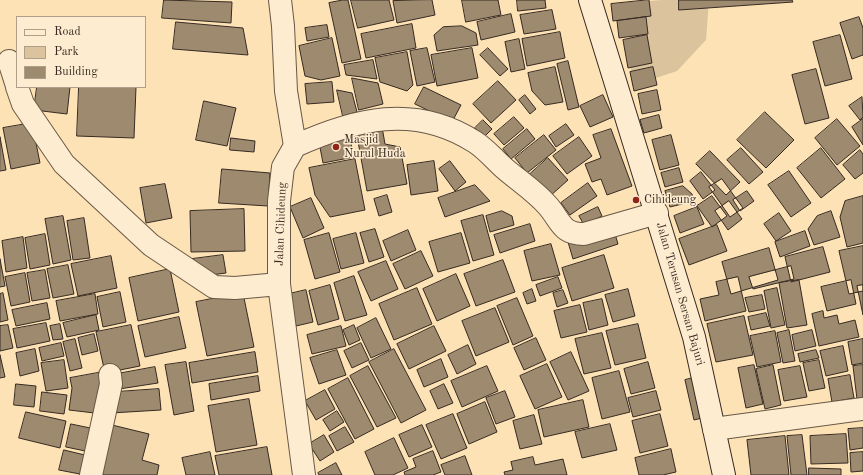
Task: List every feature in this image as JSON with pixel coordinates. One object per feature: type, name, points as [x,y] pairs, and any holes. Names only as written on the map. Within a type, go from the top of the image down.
[{"type":"street","points":[[280,0],[283,26],[286,91],[295,146],[345,126],[367,121],[392,117],[416,120],[448,129],[475,142],[530,188],[548,206],[565,230],[574,234],[584,234],[657,214]]},
{"type":"street","name":"Jalan Terusan Sersan Bajuri","points":[[590,0],[694,336],[724,475]]},
{"type":"street","points":[[8,61],[16,83]]},
{"type":"street","points":[[18,88],[23,104],[64,164],[151,245],[214,287],[235,288],[279,284]]},
{"type":"street","name":"Jalan Cihideung","points":[[295,146],[283,167],[279,201],[279,284],[304,475]]},
{"type":"street","points":[[91,475],[111,384],[110,375]]},
{"type":"street","points":[[714,429],[863,409]]},
{"type":"green space","points":[[662,0],[709,0],[706,40],[677,71],[632,86],[627,3]]},
{"type":"building","points":[[164,0],[232,2],[231,23],[162,18]]},
{"type":"building","points":[[348,0],[361,59],[342,63],[329,3]]},
{"type":"building","points":[[351,0],[389,0],[394,20],[358,28]]},
{"type":"building","points":[[432,0],[435,15],[397,23],[393,1]]},
{"type":"building","points":[[462,0],[498,0],[501,15],[466,22]]},
{"type":"building","points":[[517,0],[545,0],[546,8],[518,11]]},
{"type":"building","points":[[649,0],[651,16],[613,21],[611,4]]},
{"type":"building","points":[[679,0],[792,0],[793,2],[679,10]]},
{"type":"building","points":[[552,10],[556,29],[524,34],[520,15]]},
{"type":"building","points":[[511,14],[515,32],[481,40],[477,22]]},
{"type":"building","points":[[646,17],[648,34],[619,38],[617,21]]},
{"type":"building","points":[[859,17],[863,28],[863,55],[852,59],[840,23]]},
{"type":"building","points":[[176,22],[243,28],[248,55],[173,49]]},
{"type":"building","points":[[412,24],[416,48],[366,58],[361,34]]},
{"type":"building","points":[[327,25],[329,37],[307,41],[305,28]]},
{"type":"building","points":[[462,26],[476,33],[478,45],[437,51],[434,35],[443,27]]},
{"type":"building","points":[[560,32],[565,58],[527,66],[522,39]]},
{"type":"building","points":[[647,35],[652,63],[628,68],[623,40]]},
{"type":"building","points":[[840,35],[852,79],[825,86],[813,42]]},
{"type":"building","points":[[332,38],[340,76],[321,80],[305,76],[299,46]]},
{"type":"building","points":[[519,39],[525,69],[511,72],[505,42]]},
{"type":"building","points":[[427,48],[435,82],[417,86],[410,51]]},
{"type":"building","points":[[472,48],[478,78],[437,86],[431,55]]},
{"type":"building","points":[[488,48],[508,69],[500,76],[480,55]]},
{"type":"building","points":[[407,52],[413,85],[407,91],[380,82],[375,58]]},
{"type":"building","points":[[373,60],[377,79],[346,75],[344,65]]},
{"type":"building","points":[[568,61],[579,107],[568,110],[557,64]]},
{"type":"building","points":[[555,67],[563,102],[545,105],[532,91],[528,73]]},
{"type":"building","points":[[653,67],[657,85],[634,91],[630,72]]},
{"type":"building","points":[[816,69],[829,118],[805,124],[792,75]]},
{"type":"building","points":[[352,78],[378,83],[383,104],[359,110]]},
{"type":"building","points":[[498,81],[516,100],[491,123],[473,104]]},
{"type":"building","points":[[332,82],[334,102],[307,104],[305,84]]},
{"type":"building","points":[[424,87],[461,105],[452,122],[415,104]]},
{"type":"building","points":[[37,88],[70,88],[67,114],[34,110]]},
{"type":"building","points":[[79,88],[136,88],[134,138],[77,136]]},
{"type":"building","points":[[337,90],[352,93],[357,112],[343,116]]},
{"type":"building","points":[[657,90],[661,110],[642,114],[638,94]]},
{"type":"building","points":[[525,95],[536,109],[530,114],[519,100]]},
{"type":"building","points":[[603,95],[613,117],[590,127],[580,106]]},
{"type":"building","points":[[862,97],[863,117],[860,120],[849,106]]},
{"type":"building","points":[[204,101],[236,108],[227,146],[196,140]]},
{"type":"building","points":[[765,112],[794,140],[766,168],[737,140]]},
{"type":"building","points":[[659,115],[662,128],[644,133],[640,120]]},
{"type":"building","points":[[514,117],[524,128],[504,145],[494,134]]},
{"type":"building","points":[[837,119],[860,146],[837,165],[815,138]]},
{"type":"building","points":[[863,119],[863,145],[852,127]]},
{"type":"building","points":[[483,120],[492,129],[484,137],[475,128]]},
{"type":"building","points":[[381,121],[385,144],[400,147],[407,184],[367,191],[355,125]]},
{"type":"building","points":[[32,123],[40,163],[11,169],[3,128]]},
{"type":"building","points":[[566,124],[574,135],[556,147],[549,136]]},
{"type":"building","points":[[527,129],[535,139],[511,159],[503,149]]},
{"type":"building","points":[[611,129],[632,186],[607,195],[601,179],[592,182],[585,164],[601,158],[593,135]]},
{"type":"building","name":"Masjid Nurul Huda","points":[[348,131],[354,157],[323,163],[318,137]]},
{"type":"building","points":[[544,135],[556,150],[527,173],[515,158]]},
{"type":"building","points":[[671,135],[679,165],[660,170],[652,140]]},
{"type":"building","points":[[0,137],[6,170],[0,171]]},
{"type":"building","points":[[579,137],[592,156],[567,174],[553,156]]},
{"type":"building","points":[[231,138],[255,141],[254,152],[230,150]]},
{"type":"building","points":[[741,148],[763,172],[749,184],[727,160]]},
{"type":"building","points":[[821,148],[845,179],[821,198],[797,168]]},
{"type":"building","points":[[860,150],[863,154],[863,173],[855,179],[843,165]]},
{"type":"building","points":[[710,151],[740,182],[726,195],[696,164]]},
{"type":"building","points":[[548,158],[568,180],[549,197],[529,175]]},
{"type":"building","points":[[355,159],[365,210],[330,217],[315,195],[309,168]]},
{"type":"building","points":[[434,161],[438,191],[411,195],[407,165]]},
{"type":"building","points":[[450,161],[466,182],[455,191],[439,169]]},
{"type":"building","points":[[679,168],[683,182],[665,187],[661,173]]},
{"type":"building","points":[[222,169],[270,173],[268,206],[219,203]]},
{"type":"building","points":[[789,171],[811,203],[791,217],[768,185]]},
{"type":"building","points":[[701,172],[715,190],[703,199],[690,181]]},
{"type":"building","points":[[722,179],[743,208],[730,217],[709,187]]},
{"type":"building","points":[[588,183],[597,196],[570,215],[561,203]]},
{"type":"building","points":[[165,184],[172,218],[146,223],[140,188]]},
{"type":"building","points":[[475,185],[490,201],[445,217],[438,198]]},
{"type":"building","points":[[683,186],[692,194],[694,201],[670,207],[665,191]]},
{"type":"building","points":[[747,191],[754,201],[740,211],[733,200]]},
{"type":"building","points":[[387,195],[392,212],[379,216],[374,199]]},
{"type":"building","points":[[712,196],[727,216],[712,227],[697,206]]},
{"type":"building","points":[[863,196],[863,243],[847,247],[840,217],[845,201]]},
{"type":"building","points":[[311,198],[324,228],[303,238],[290,207]]},
{"type":"building","points":[[729,201],[742,219],[728,230],[715,211]]},
{"type":"building","points":[[598,207],[602,216],[584,225],[579,216]]},
{"type":"building","points":[[697,207],[704,224],[680,233],[674,216]]},
{"type":"building","points":[[244,209],[245,251],[191,252],[190,211]]},
{"type":"building","points":[[502,211],[512,216],[514,225],[490,232],[486,216]]},
{"type":"building","points":[[831,211],[840,237],[814,245],[808,229],[817,216]]},
{"type":"building","points":[[779,213],[791,231],[776,241],[764,224]]},
{"type":"building","points":[[483,215],[494,255],[473,261],[461,221]]},
{"type":"building","points":[[63,216],[71,260],[53,264],[45,219]]},
{"type":"building","points":[[84,218],[90,258],[73,260],[67,221]]},
{"type":"building","points":[[530,224],[535,241],[500,253],[494,235]]},
{"type":"building","points":[[717,225],[727,251],[689,265],[679,239]]},
{"type":"building","points":[[613,227],[618,244],[573,259],[568,242]]},
{"type":"building","points":[[375,229],[384,257],[369,262],[360,233]]},
{"type":"building","points":[[408,230],[416,250],[391,261],[383,241]]},
{"type":"building","points":[[805,231],[810,246],[780,257],[775,242]]},
{"type":"building","points":[[329,233],[340,272],[315,279],[304,240]]},
{"type":"building","points":[[356,233],[364,263],[341,269],[333,239]]},
{"type":"building","points":[[461,233],[470,263],[438,272],[429,242]]},
{"type":"building","points":[[45,234],[50,265],[30,269],[25,238]]},
{"type":"building","points":[[23,237],[27,268],[6,272],[2,241]]},
{"type":"building","points":[[551,244],[560,275],[532,281],[524,251]]},
{"type":"building","points":[[863,246],[863,291],[849,294],[839,251]]},
{"type":"building","points":[[823,247],[830,272],[791,282],[785,257]]},
{"type":"building","points":[[769,248],[778,280],[731,294],[722,262]]},
{"type":"building","points":[[421,251],[433,276],[405,289],[393,264]]},
{"type":"building","points":[[223,255],[226,273],[203,276],[194,269],[192,259]]},
{"type":"building","points":[[604,255],[614,288],[572,301],[562,268]]},
{"type":"building","points":[[111,256],[117,288],[78,296],[71,264]]},
{"type":"building","points":[[0,259],[5,286],[0,287]]},
{"type":"building","points":[[503,260],[515,292],[476,306],[464,274]]},
{"type":"building","points":[[386,261],[398,289],[371,301],[358,272]]},
{"type":"building","points":[[68,265],[74,294],[53,298],[47,269]]},
{"type":"building","points":[[791,266],[794,279],[753,289],[749,277]]},
{"type":"building","points":[[170,269],[179,312],[138,321],[129,278]]},
{"type":"building","points":[[45,270],[50,298],[32,301],[27,273]]},
{"type":"building","points":[[25,273],[30,302],[11,306],[5,277]]},
{"type":"building","points":[[456,274],[470,306],[437,321],[423,289]]},
{"type":"building","points":[[354,276],[367,315],[345,321],[334,283]]},
{"type":"building","points":[[558,277],[562,288],[540,296],[536,285]]},
{"type":"building","points":[[738,277],[746,311],[705,321],[700,299],[719,295],[716,282]]},
{"type":"building","points":[[799,280],[807,325],[787,328],[779,283]]},
{"type":"building","points":[[851,280],[856,304],[827,311],[821,287]]},
{"type":"building","points":[[330,285],[339,319],[318,325],[309,291]]},
{"type":"building","points":[[863,285],[863,315],[857,286]]},
{"type":"building","points":[[417,288],[432,324],[394,340],[379,304]]},
{"type":"building","points":[[777,288],[785,325],[771,328],[764,291]]},
{"type":"building","points":[[532,289],[536,301],[527,304],[523,293]]},
{"type":"building","points":[[628,289],[635,316],[613,322],[605,295]]},
{"type":"building","points":[[306,290],[313,322],[296,326],[289,294]]},
{"type":"building","points":[[563,290],[568,303],[557,307],[553,293]]},
{"type":"building","points":[[120,292],[126,322],[103,327],[97,297]]},
{"type":"building","points":[[3,293],[8,320],[0,322],[0,294]]},
{"type":"building","points":[[243,293],[254,347],[207,356],[196,302]]},
{"type":"building","points":[[95,294],[98,314],[60,321],[56,301]]},
{"type":"building","points":[[762,295],[765,309],[749,312],[745,298]]},
{"type":"building","points":[[517,298],[533,336],[513,345],[497,306]]},
{"type":"building","points":[[602,299],[608,325],[589,330],[583,303]]},
{"type":"building","points":[[47,303],[50,319],[16,326],[12,310]]},
{"type":"building","points":[[580,305],[587,332],[561,338],[554,311]]},
{"type":"building","points":[[495,308],[509,342],[476,356],[462,321]]},
{"type":"building","points":[[823,311],[824,318],[837,315],[839,324],[855,320],[859,337],[819,346],[812,314]]},
{"type":"building","points":[[766,313],[770,326],[751,330],[748,317]]},
{"type":"building","points":[[96,315],[99,330],[67,337],[63,323]]},
{"type":"building","points":[[744,316],[753,355],[716,362],[707,324]]},
{"type":"building","points":[[179,317],[186,348],[145,357],[138,326]]},
{"type":"building","points":[[376,318],[391,349],[371,358],[357,328]]},
{"type":"building","points":[[46,323],[50,341],[17,348],[13,329]]},
{"type":"building","points":[[60,324],[63,339],[53,340],[50,326]]},
{"type":"building","points":[[638,324],[646,358],[615,365],[606,331]]},
{"type":"building","points":[[8,325],[13,348],[0,351],[0,326]]},
{"type":"building","points":[[131,325],[140,366],[105,373],[96,332]]},
{"type":"building","points":[[354,325],[360,340],[349,345],[343,330]]},
{"type":"building","points":[[341,326],[346,346],[312,354],[307,335]]},
{"type":"building","points":[[434,326],[446,351],[409,369],[397,344]]},
{"type":"building","points":[[789,330],[795,361],[783,363],[777,333]]},
{"type":"building","points":[[812,330],[816,346],[795,351],[792,335]]},
{"type":"building","points":[[775,331],[781,362],[757,367],[750,336]]},
{"type":"building","points":[[602,333],[611,368],[584,374],[575,339]]},
{"type":"building","points":[[94,334],[98,351],[82,355],[78,338]]},
{"type":"building","points":[[536,338],[546,360],[524,370],[514,348]]},
{"type":"building","points":[[75,339],[82,368],[70,371],[63,342]]},
{"type":"building","points":[[863,339],[863,363],[852,365],[848,342]]},
{"type":"building","points":[[61,343],[64,356],[42,361],[39,348]]},
{"type":"building","points":[[361,343],[369,360],[352,368],[344,351]]},
{"type":"building","points":[[468,345],[476,364],[457,374],[448,355]]},
{"type":"building","points":[[843,346],[848,371],[826,376],[820,351]]},
{"type":"building","points":[[35,349],[39,371],[20,376],[16,353]]},
{"type":"building","points":[[394,349],[426,410],[401,423],[369,362]]},
{"type":"building","points":[[337,350],[346,375],[319,384],[310,358]]},
{"type":"building","points":[[816,350],[819,358],[800,362],[798,354]]},
{"type":"building","points":[[255,352],[258,372],[192,383],[189,363]]},
{"type":"building","points":[[571,352],[589,391],[568,400],[550,362]]},
{"type":"building","points":[[0,355],[5,377],[0,378]]},
{"type":"building","points":[[441,359],[448,377],[424,387],[417,370]]},
{"type":"building","points":[[64,360],[68,388],[46,391],[41,363]]},
{"type":"building","points":[[819,360],[825,388],[809,391],[803,363]]},
{"type":"building","points":[[186,362],[194,411],[174,415],[165,365]]},
{"type":"building","points":[[648,362],[655,388],[631,394],[624,369]]},
{"type":"building","points":[[547,364],[562,397],[535,409],[520,376]]},
{"type":"building","points":[[754,365],[763,404],[746,408],[738,368]]},
{"type":"building","points":[[773,365],[781,405],[765,409],[756,369]]},
{"type":"building","points":[[863,365],[863,398],[857,399],[853,366]]},
{"type":"building","points":[[368,366],[396,418],[377,427],[350,376]]},
{"type":"building","points":[[487,366],[498,391],[462,407],[451,381]]},
{"type":"building","points":[[800,366],[807,397],[784,401],[778,370]]},
{"type":"building","points":[[155,367],[158,383],[119,389],[117,374]]},
{"type":"building","points":[[619,371],[630,412],[602,419],[592,378]]},
{"type":"building","points":[[103,372],[103,414],[69,410],[72,388],[70,378]]},
{"type":"building","points":[[850,375],[854,398],[832,402],[828,379]]},
{"type":"building","points":[[258,376],[260,391],[211,400],[209,384]]},
{"type":"building","points":[[701,376],[710,416],[694,420],[685,380]]},
{"type":"building","points":[[348,378],[374,429],[355,439],[328,389]]},
{"type":"building","points":[[16,384],[36,386],[34,407],[14,405]]},
{"type":"building","points":[[444,384],[453,403],[438,409],[430,391]]},
{"type":"building","points":[[159,389],[161,410],[111,413],[116,392]]},
{"type":"building","points":[[325,390],[335,409],[316,420],[305,401]]},
{"type":"building","points":[[505,391],[515,417],[496,424],[486,398]]},
{"type":"building","points":[[656,391],[661,410],[633,417],[628,398]]},
{"type":"building","points":[[42,392],[67,395],[64,414],[40,411]]},
{"type":"building","points":[[249,399],[257,445],[216,452],[208,406]]},
{"type":"building","points":[[583,400],[589,427],[544,437],[538,410]]},
{"type":"building","points":[[485,402],[497,432],[469,444],[457,414]]},
{"type":"building","points":[[337,411],[344,422],[330,431],[323,420]]},
{"type":"building","points":[[26,412],[66,421],[60,448],[19,438]]},
{"type":"building","points":[[453,414],[467,448],[441,459],[426,425]]},
{"type":"building","points":[[660,414],[668,446],[640,453],[632,421]]},
{"type":"building","points":[[534,415],[542,444],[520,449],[513,421]]},
{"type":"building","points":[[71,424],[95,429],[90,452],[66,447]]},
{"type":"building","points":[[610,424],[617,450],[582,458],[575,432]]},
{"type":"building","points":[[112,425],[149,434],[142,460],[159,465],[157,475],[99,475]]},
{"type":"building","points":[[422,425],[432,447],[409,457],[399,435]]},
{"type":"building","points":[[345,427],[354,442],[337,451],[329,436]]},
{"type":"building","points":[[863,428],[863,448],[850,450],[848,429]]},
{"type":"building","points":[[846,434],[848,463],[811,464],[810,436]]},
{"type":"building","points":[[324,435],[334,452],[320,461],[309,444]]},
{"type":"building","points":[[802,435],[807,475],[791,475],[787,436]]},
{"type":"building","points":[[785,436],[789,475],[751,475],[747,440]]},
{"type":"building","points":[[394,438],[408,468],[393,475],[375,475],[365,452]]},
{"type":"building","points":[[267,447],[272,475],[219,475],[215,456]]},
{"type":"building","points":[[671,449],[676,472],[663,475],[639,475],[635,458]]},
{"type":"building","points":[[64,450],[89,456],[85,475],[59,470]]},
{"type":"building","points":[[433,451],[441,472],[433,475],[405,475],[404,472],[416,467],[413,459]]},
{"type":"building","points":[[210,452],[215,475],[186,475],[182,458]]},
{"type":"building","points":[[863,452],[863,471],[851,472],[850,453]]},
{"type":"building","points":[[465,456],[472,475],[445,475],[441,465]]},
{"type":"building","points":[[533,457],[535,465],[563,459],[567,475],[505,475],[504,472],[513,470],[511,462]]},
{"type":"building","points":[[336,463],[342,475],[319,475],[318,473]]},
{"type":"building","points":[[809,468],[841,469],[841,475],[809,475]]},
{"type":"place","name":"Masjid Nurul Huda","points":[[336,147]]},
{"type":"place","name":"Cihideung","points":[[636,200]]}]
